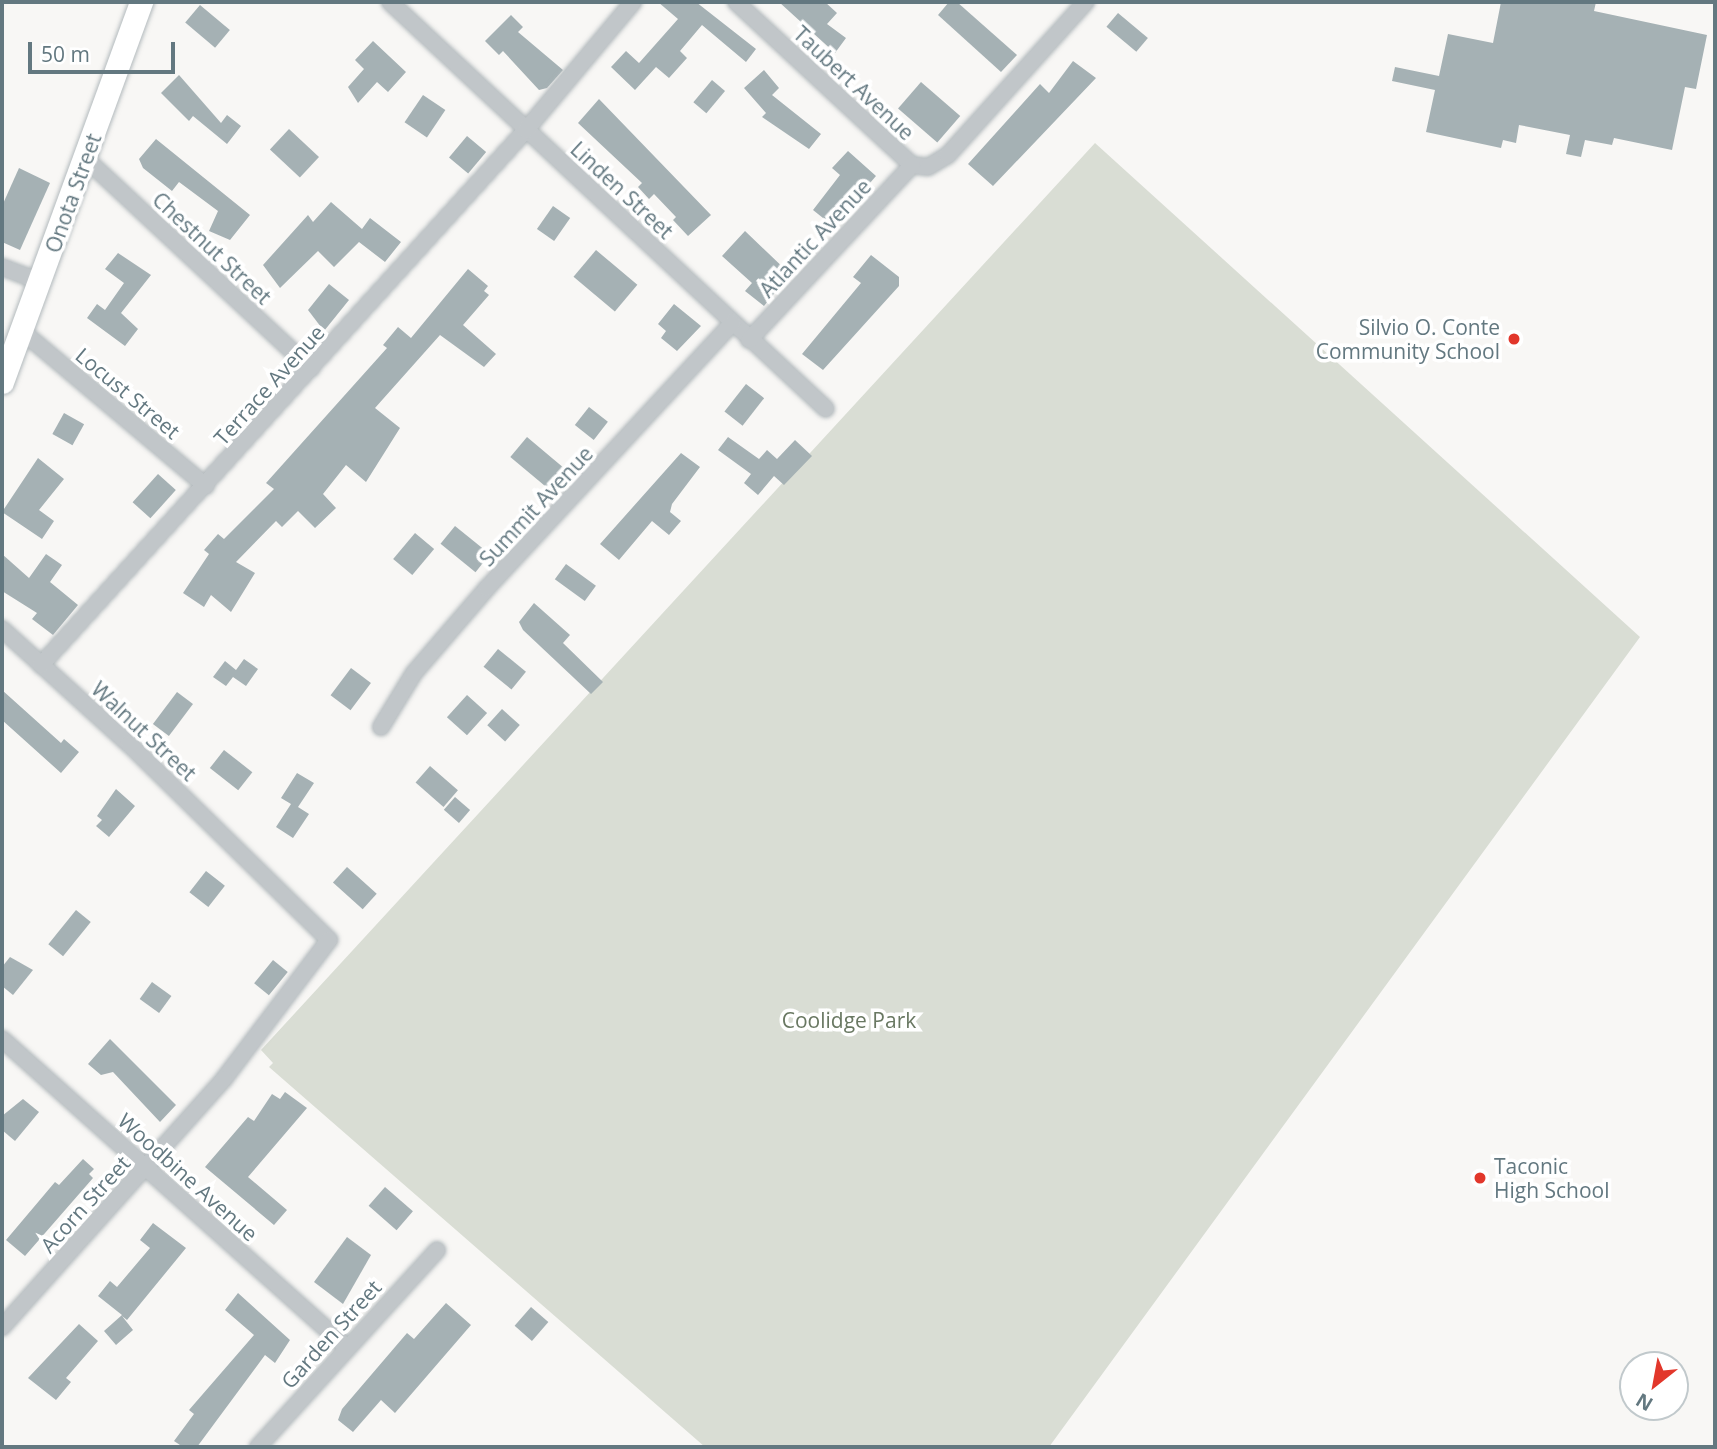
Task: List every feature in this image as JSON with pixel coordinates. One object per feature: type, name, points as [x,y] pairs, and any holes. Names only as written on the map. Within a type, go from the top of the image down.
[{"type":"street","name":"Onota Street","points":[[2,382],[23,332],[141,2]]},
{"type":"street","name":"Linden Street","points":[[390,2],[749,340],[826,409]]},
{"type":"street","name":"Terrace Avenue","points":[[41,665],[526,130],[633,2]]},
{"type":"street","name":"Taubert Avenue","points":[[737,2],[912,165]]},
{"type":"street","points":[[912,165],[928,167],[948,155],[1086,2]]},
{"type":"street","name":"Chestnut Street","points":[[85,158],[311,369]]},
{"type":"street","name":"Atlantic Avenue","points":[[749,340],[912,165]]},
{"type":"street","points":[[2,267],[41,282]]},
{"type":"street","name":"Summit Avenue","points":[[381,727],[414,673],[487,588],[732,323]]},
{"type":"street","name":"Locust Street","points":[[23,332],[206,486]]},
{"type":"street","name":"Walnut Street","points":[[2,629],[257,866],[330,940],[226,1076]]},
{"type":"street","name":"Woodbine Avenue","points":[[2,1039],[346,1348]]},
{"type":"street","name":"Acorn Street","points":[[2,1327],[226,1076]]},
{"type":"street","name":"Garden Street","points":[[258,1447],[437,1250]]},
{"type":"green space","name":"Coolidge Park","points":[[1095,143],[1640,637],[1049,1447],[705,1447],[269,1067],[273,1063],[261,1050]]},
{"type":"building","points":[[658,2],[696,2],[756,49],[746,62],[702,25],[680,51],[687,58],[669,78],[656,67],[635,90],[611,67],[626,51],[639,63],[678,19]]},
{"type":"building","points":[[779,2],[825,2],[837,13],[827,24],[846,38],[835,53]]},
{"type":"building","points":[[949,2],[957,2],[1017,55],[1001,72],[938,15]]},
{"type":"building","points":[[1501,2],[1596,2],[1594,11],[1707,35],[1696,89],[1685,87],[1672,150],[1614,138],[1612,145],[1585,140],[1581,157],[1566,154],[1570,135],[1519,125],[1516,143],[1503,140],[1501,148],[1426,132],[1435,90],[1392,81],[1395,67],[1439,76],[1448,34],[1493,43]]},
{"type":"building","points":[[200,5],[230,30],[215,48],[185,23]]},
{"type":"building","points":[[1118,13],[1148,38],[1136,52],[1106,27]]},
{"type":"building","points":[[511,15],[523,27],[518,32],[563,70],[547,88],[539,90],[503,51],[499,55],[485,41]]},
{"type":"building","points":[[373,41],[406,72],[388,92],[377,82],[358,103],[348,87],[364,69],[355,60]]},
{"type":"building","points":[[1073,61],[1096,78],[993,186],[968,164],[1040,84],[1049,93]]},
{"type":"building","points":[[764,70],[779,88],[772,95],[821,134],[809,149],[762,117],[766,113],[744,88]]},
{"type":"building","points":[[179,75],[221,123],[227,115],[241,126],[227,144],[193,116],[189,121],[161,93]]},
{"type":"building","points":[[712,80],[725,91],[706,113],[693,102]]},
{"type":"building","points":[[921,82],[960,116],[937,143],[898,108]]},
{"type":"building","points":[[423,95],[445,110],[427,137],[405,122]]},
{"type":"building","points":[[599,99],[711,215],[688,236],[673,220],[676,217],[654,194],[649,199],[638,187],[642,183],[578,123]]},
{"type":"building","points":[[289,129],[319,157],[300,177],[270,149]]},
{"type":"building","points":[[467,136],[486,152],[468,174],[449,157]]},
{"type":"building","points":[[156,139],[250,215],[230,240],[209,231],[218,211],[179,182],[172,191],[143,168],[139,159]]},
{"type":"building","points":[[848,151],[876,176],[833,226],[813,210],[840,175],[832,168]]},
{"type":"building","points":[[19,168],[50,183],[20,250],[2,242],[2,206]]},
{"type":"building","points":[[331,202],[362,229],[370,218],[401,242],[385,262],[359,242],[334,267],[318,251],[280,288],[263,265],[308,215],[313,222]]},
{"type":"building","points":[[553,206],[570,218],[554,241],[537,229]]},
{"type":"building","points":[[745,231],[790,274],[764,306],[745,291],[752,283],[722,256]]},
{"type":"building","points":[[596,250],[637,285],[615,312],[574,277]]},
{"type":"building","points":[[118,253],[151,275],[121,313],[138,329],[125,346],[87,318],[97,304],[105,310],[124,283],[105,269]]},
{"type":"building","points":[[871,255],[899,277],[899,286],[823,370],[802,354],[861,283],[853,277]]},
{"type":"building","points":[[468,269],[488,286],[484,291],[489,295],[463,325],[496,354],[484,367],[440,335],[375,408],[400,428],[366,482],[346,465],[323,494],[336,508],[315,528],[298,511],[282,527],[276,521],[236,562],[255,573],[231,612],[211,595],[204,607],[183,593],[209,554],[204,550],[218,534],[224,539],[274,489],[266,483],[387,348],[383,345],[398,327],[411,338]]},
{"type":"building","points":[[329,284],[349,300],[324,331],[308,310]]},
{"type":"building","points":[[674,304],[701,326],[677,351],[661,338],[666,331],[658,324]]},
{"type":"building","points":[[746,384],[764,398],[743,426],[724,412]]},
{"type":"building","points":[[589,407],[608,422],[594,440],[575,425]]},
{"type":"building","points":[[64,413],[84,424],[72,445],[52,434]]},
{"type":"building","points":[[527,437],[567,470],[550,490],[510,457]]},
{"type":"building","points":[[728,437],[759,459],[767,450],[777,459],[795,440],[812,456],[784,485],[774,476],[758,495],[744,483],[751,474],[718,450]]},
{"type":"building","points":[[681,453],[700,467],[672,504],[670,512],[681,521],[669,535],[652,521],[619,560],[600,544]]},
{"type":"building","points":[[38,458],[64,479],[39,510],[54,521],[42,539],[2,512]]},
{"type":"building","points":[[158,474],[176,490],[150,518],[133,502]]},
{"type":"building","points":[[455,526],[490,554],[475,572],[441,544]]},
{"type":"building","points":[[415,533],[434,549],[412,575],[393,559]]},
{"type":"building","points":[[2,554],[29,578],[46,554],[62,565],[50,582],[78,605],[53,635],[32,619],[37,613],[2,591]]},
{"type":"building","points":[[566,564],[596,586],[585,601],[555,579]]},
{"type":"building","points":[[534,603],[570,635],[563,643],[603,682],[591,694],[523,630],[519,622]]},
{"type":"building","points":[[498,649],[526,672],[512,690],[484,667]]},
{"type":"building","points":[[244,659],[258,669],[246,686],[233,677],[226,686],[213,677],[225,661],[236,670]]},
{"type":"building","points":[[351,668],[371,683],[351,710],[331,695]]},
{"type":"building","points":[[2,690],[61,743],[64,739],[79,752],[61,773],[2,720]]},
{"type":"building","points":[[177,692],[193,704],[169,736],[153,724]]},
{"type":"building","points":[[467,695],[487,713],[467,735],[447,717]]},
{"type":"building","points":[[502,709],[520,725],[505,741],[487,725]]},
{"type":"building","points":[[224,750],[252,772],[238,790],[210,768]]},
{"type":"building","points":[[430,766],[458,790],[443,807],[416,783]]},
{"type":"building","points":[[297,773],[314,783],[298,807],[309,814],[293,838],[276,827],[291,804],[281,798]]},
{"type":"building","points":[[116,789],[135,806],[109,837],[96,826],[102,820],[97,816]]},
{"type":"building","points":[[455,797],[470,810],[459,823],[444,810]]},
{"type":"building","points":[[347,867],[377,894],[363,909],[333,883]]},
{"type":"building","points":[[206,871],[225,886],[208,907],[189,892]]},
{"type":"building","points":[[76,910],[91,922],[63,956],[48,944]]},
{"type":"building","points":[[10,957],[33,970],[13,995],[2,986],[2,967]]},
{"type":"building","points":[[273,960],[288,972],[269,995],[254,983]]},
{"type":"building","points":[[152,982],[171,996],[159,1013],[140,999]]},
{"type":"building","points":[[110,1039],[176,1105],[160,1122],[113,1072],[101,1075],[88,1064]]},
{"type":"building","points":[[285,1092],[307,1108],[248,1177],[287,1210],[274,1225],[205,1167],[248,1117],[254,1121],[272,1094],[280,1099]]},
{"type":"building","points":[[23,1099],[39,1112],[15,1141],[2,1130],[2,1116]]},
{"type":"building","points":[[83,1159],[94,1169],[89,1174],[93,1178],[25,1256],[6,1240],[55,1182],[59,1185]]},
{"type":"building","points":[[385,1187],[413,1211],[397,1230],[369,1206]]},
{"type":"building","points":[[153,1223],[186,1248],[127,1320],[122,1316],[133,1330],[116,1345],[104,1331],[122,1315],[98,1296],[110,1281],[117,1287],[150,1248],[140,1240]]},
{"type":"building","points":[[347,1237],[371,1255],[343,1304],[314,1282]]},
{"type":"building","points":[[238,1293],[290,1340],[275,1363],[265,1355],[197,1447],[183,1447],[174,1441],[194,1414],[189,1410],[254,1335],[225,1310]]},
{"type":"building","points":[[446,1303],[471,1325],[395,1413],[381,1400],[353,1432],[338,1420],[342,1409],[407,1333],[414,1339]]},
{"type":"building","points":[[531,1307],[548,1322],[532,1341],[515,1326]]},
{"type":"building","points":[[79,1324],[98,1341],[66,1378],[71,1382],[56,1400],[28,1378]]},
{"type":"place","name":"Silvio O. Conte Community School","points":[[1514,339]]},
{"type":"place","name":"Taconic High School","points":[[1480,1178]]}]
